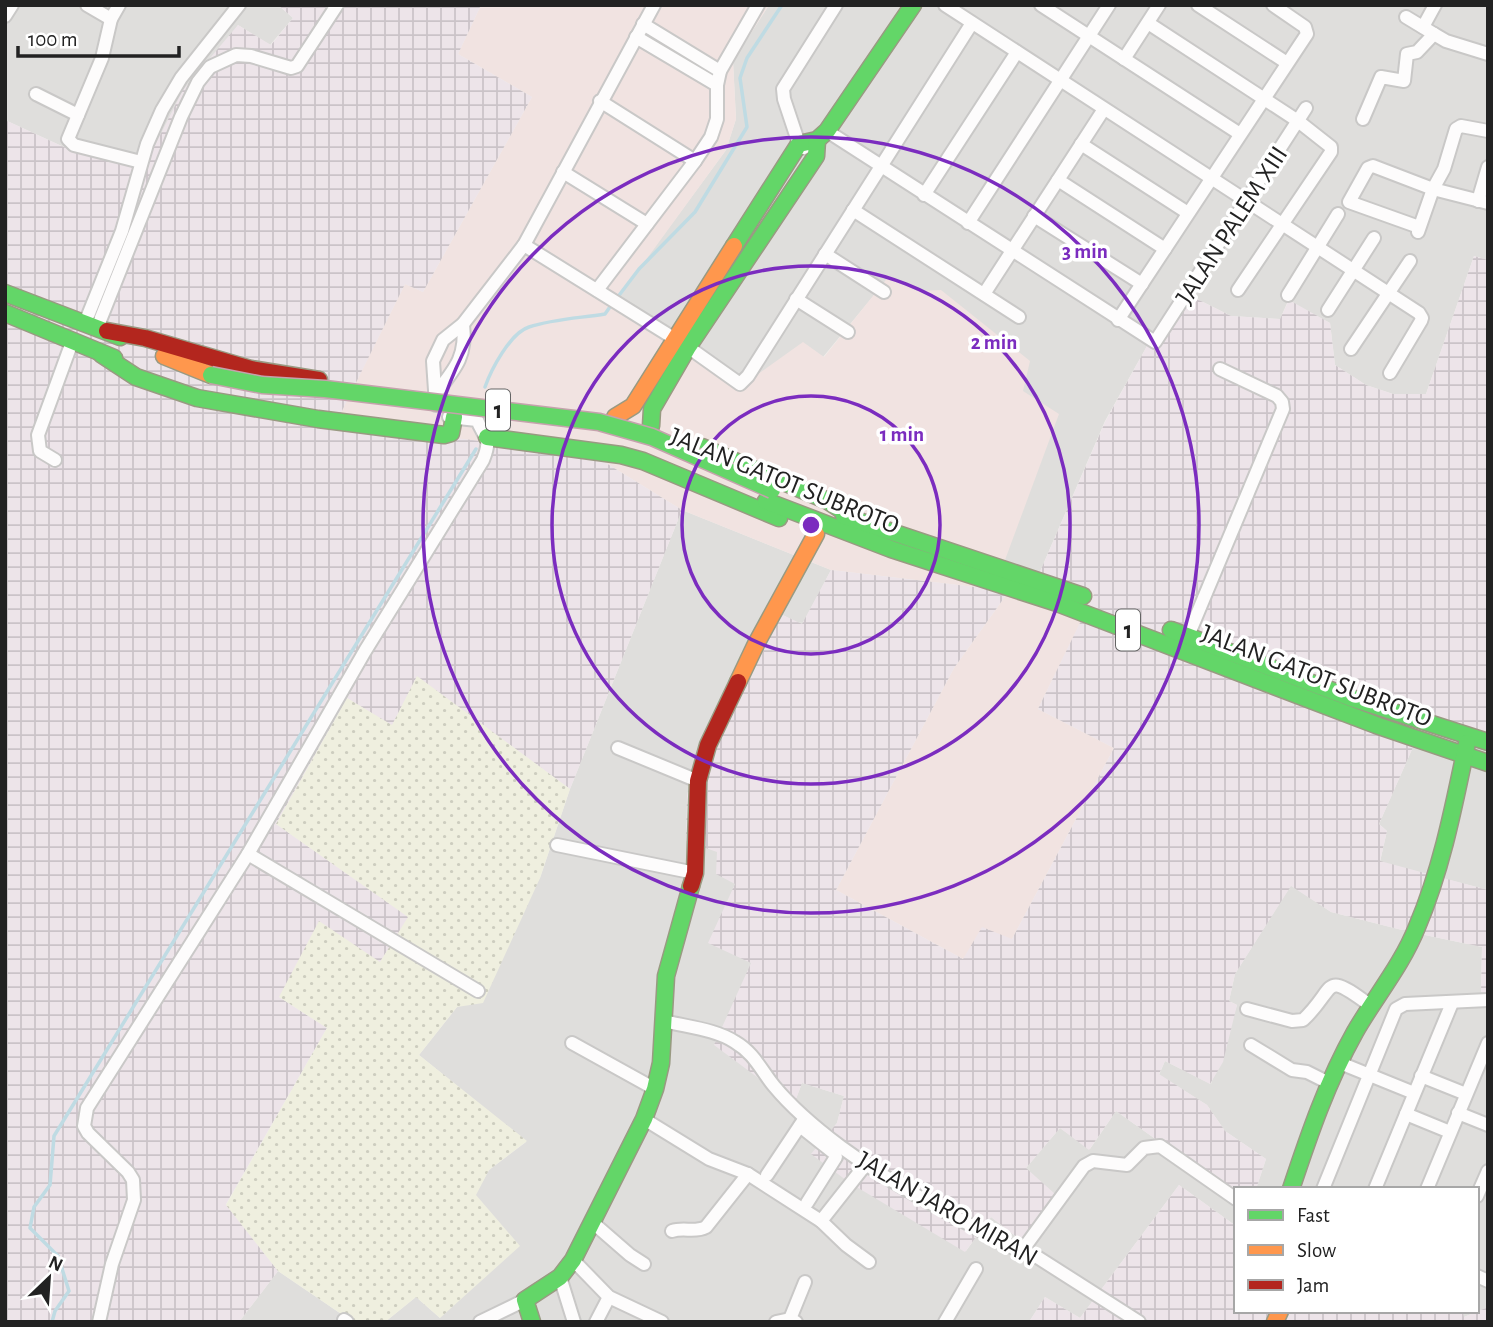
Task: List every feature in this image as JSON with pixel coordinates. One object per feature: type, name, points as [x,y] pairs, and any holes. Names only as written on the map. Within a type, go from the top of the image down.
[{"type":"main road","points":[[615,417],[633,406],[682,343],[913,5]]},
{"type":"main road","points":[[651,426],[652,409],[682,343],[800,144],[820,142]]},
{"type":"main road","name":"JALAN GATOT SUBROTO","points":[[5,293],[96,327],[209,382]]},
{"type":"main road","name":"JALAN GATOT SUBROTO","points":[[6,316],[102,354],[209,382],[257,398],[396,412],[611,440],[632,446],[1057,603],[1363,720],[1488,763]]},
{"type":"main road","points":[[96,327],[145,338],[251,369],[615,417],[651,426],[828,501],[854,527]]},
{"type":"main road","points":[[102,354],[136,377],[197,398],[318,419],[444,435],[451,433],[454,418]]},
{"type":"main road","points":[[477,420],[480,409],[499,403]]},
{"type":"main road","points":[[487,437],[621,455],[643,461],[816,534],[854,527]]},
{"type":"main road","name":"JALAN GATOT SUBROTO","points":[[854,527],[1055,586],[1354,699],[1488,742]]},
{"type":"main road","points":[[532,1322],[525,1300],[560,1277],[573,1260],[644,1119],[655,1090],[661,1063],[666,976],[695,873],[698,781],[708,745],[781,595],[816,534]]},
{"type":"main road","points":[[1292,1187],[1329,1083],[1417,928],[1447,839],[1469,736]]},
{"type":"street","points":[[5,16],[12,5]]},
{"type":"street","points":[[88,5],[110,19]]},
{"type":"street","points":[[119,5],[110,19],[102,58],[69,136],[70,142],[141,162]]},
{"type":"street","points":[[96,327],[147,144],[171,92],[239,5]]},
{"type":"street","points":[[96,327],[181,117],[198,82],[210,67],[236,55],[251,56],[290,68],[297,66],[337,5]]},
{"type":"street","points":[[99,1322],[112,1264],[132,1210],[135,1190],[128,1172],[88,1133],[84,1126],[87,1108],[248,854],[365,651],[483,460],[487,437],[477,420],[454,418],[441,412],[436,406],[433,361],[443,340],[463,324],[524,245],[654,5]]},
{"type":"street","points":[[601,293],[711,136],[717,119],[717,85],[720,71],[758,5]]},
{"type":"street","points":[[800,144],[783,89],[836,5]]},
{"type":"street","points":[[945,5],[1422,317],[1390,373]]},
{"type":"street","points":[[968,223],[1109,5]]},
{"type":"street","points":[[1124,59],[1159,5]]},
{"type":"street","points":[[1198,5],[1286,63]]},
{"type":"street","points":[[820,142],[881,167],[1118,320],[1308,30],[1273,5]]},
{"type":"street","points":[[1363,119],[1381,77],[1404,81],[1406,56],[1417,52],[1429,31],[1435,5]]},
{"type":"street","points":[[1045,6],[1240,134]]},
{"type":"street","points":[[1406,17],[1447,41],[1488,54]]},
{"type":"street","points":[[524,245],[682,343],[740,384],[748,376],[972,23]]},
{"type":"street","points":[[1148,23],[1298,121],[1330,145],[1332,150],[1238,290]]},
{"type":"street","points":[[643,24],[720,71]]},
{"type":"street","points":[[636,37],[717,85]]},
{"type":"street","points":[[924,195],[1017,52]]},
{"type":"street","points":[[36,94],[78,115]]},
{"type":"street","points":[[600,101],[695,161]]},
{"type":"street","name":"JALAN PALEM XIII","points":[[1118,320],[1156,342],[1306,108]]},
{"type":"street","points":[[984,294],[1104,109]]},
{"type":"street","points":[[1488,131],[1458,127],[1454,132],[1444,169],[1433,189],[1418,230],[1349,202],[1368,168],[1373,166],[1433,189],[1483,202],[1488,167]]},
{"type":"street","points":[[1081,144],[1188,213]]},
{"type":"street","points":[[563,172],[647,224]]},
{"type":"street","points":[[1058,180],[1165,248]]},
{"type":"street","points":[[853,210],[1019,317]]},
{"type":"street","points":[[1288,295],[1338,214]]},
{"type":"street","points":[[1034,216],[1142,284]]},
{"type":"street","points":[[1328,310],[1374,237]]},
{"type":"street","points":[[825,254],[884,292]]},
{"type":"street","points":[[1351,349],[1410,261]]},
{"type":"street","points":[[796,299],[848,332]]},
{"type":"street","points":[[435,395],[454,370],[465,343],[463,324]]},
{"type":"street","points":[[55,460],[40,451],[38,435],[72,342]]},
{"type":"street","points":[[1188,636],[1283,409],[1277,396],[1220,369]]},
{"type":"street","points":[[618,748],[698,781]]},
{"type":"street","points":[[557,845],[695,873]]},
{"type":"street","points":[[248,854],[478,991]]},
{"type":"street","points":[[1247,1009],[1292,1021],[1303,1020],[1329,988],[1339,984],[1371,1006]]},
{"type":"street","points":[[1323,1187],[1396,1009],[1405,1004],[1488,1000]]},
{"type":"street","points":[[1376,1187],[1452,1003]]},
{"type":"street","name":"JALAN JARO MIRAN","points":[[664,1021],[722,1035],[736,1042],[750,1053],[803,1122],[939,1208],[1021,1252],[1034,1255],[1139,1322]]},
{"type":"street","points":[[572,1043],[655,1090]]},
{"type":"street","points":[[1428,1187],[1488,1043]]},
{"type":"street","points":[[1251,1045],[1292,1070],[1307,1072],[1329,1083]]},
{"type":"street","points":[[1340,1063],[1414,1093]]},
{"type":"street","points":[[1422,1076],[1466,1094]]},
{"type":"street","points":[[1458,1113],[1488,1125]]},
{"type":"street","points":[[1406,1114],[1450,1132]]},
{"type":"street","points":[[644,1119],[709,1159],[748,1174],[821,1221],[869,1262]]},
{"type":"street","points":[[767,1175],[803,1122],[836,1157],[807,1203]]},
{"type":"street","points":[[1021,1252],[1084,1166],[1093,1161],[1127,1166],[1144,1148],[1160,1146],[1234,1198]]},
{"type":"street","points":[[821,1221],[866,1164]]},
{"type":"street","points":[[1479,1191],[1487,1172]]},
{"type":"street","points":[[672,1231],[683,1228],[696,1231],[706,1227],[748,1174]]},
{"type":"street","points":[[592,1222],[644,1264]]},
{"type":"street","points":[[573,1260],[609,1297],[662,1322]]},
{"type":"street","points":[[945,1322],[976,1269]]},
{"type":"street","points":[[560,1277],[574,1322]]},
{"type":"street","points":[[776,1322],[793,1320],[805,1282]]},
{"type":"street","points":[[596,1322],[609,1297]]},
{"type":"street","points":[[480,1322],[525,1300]]},
{"type":"shaded area","points":[[5,5],[278,5],[293,18],[270,45],[238,25],[143,169],[66,148],[5,120]]},
{"type":"shaded area","points":[[278,5],[481,5],[458,54],[532,97],[423,292],[405,284],[336,423],[593,455],[682,510],[570,789],[417,677],[392,726],[347,698],[276,824],[409,917],[380,962],[279,997],[327,1028],[226,1204],[278,1271],[239,1322],[5,1322],[5,120],[66,148],[143,169],[183,90],[238,25],[271,45],[293,18]]},
{"type":"shaded area","points":[[481,5],[769,5],[733,61],[736,119],[726,150],[616,301],[740,387],[803,342],[824,357],[889,276],[917,291],[941,290],[1030,361],[1023,391],[1059,414],[1005,560],[1095,593],[1038,709],[1114,748],[1012,939],[963,959],[836,890],[954,668],[1009,591],[831,570],[682,510],[593,455],[335,424],[405,284],[423,292],[532,97],[458,54]]},
{"type":"shaded area","points":[[769,5],[1488,5],[1488,260],[1474,256],[1426,394],[1393,394],[1366,385],[1335,365],[1330,323],[1288,301],[1280,319],[1231,316],[1187,294],[1147,346],[1105,421],[1039,574],[1004,561],[1023,391],[917,291],[889,277],[823,357],[740,387],[615,301],[726,150],[736,119],[733,61]]},
{"type":"shaded area","points":[[1474,256],[1488,260],[1488,739],[1425,720],[1379,824],[1387,831],[1380,861],[1488,890],[1488,993],[1481,992],[1482,947],[1331,912],[1291,886],[1235,974],[1229,1001],[1237,1005],[1223,1062],[1210,1084],[1165,1061],[1159,1074],[1207,1105],[1225,1131],[1266,1159],[1257,1187],[1234,1187],[1234,1190],[1216,1182],[1116,1111],[1089,1150],[1060,1128],[1026,1168],[1064,1202],[1031,1248],[991,1217],[965,1252],[850,1183],[811,1154],[837,1123],[844,1096],[802,1083],[792,1110],[757,1077],[714,1045],[751,963],[708,943],[735,884],[716,874],[717,852],[686,841],[687,795],[700,748],[770,609],[802,624],[831,570],[1009,591],[954,668],[836,890],[963,959],[982,927],[1012,939],[1114,748],[1038,709],[1094,594],[1039,574],[1105,422],[1147,346],[1187,294],[1231,316],[1280,319],[1289,300],[1330,323],[1335,365],[1366,385],[1393,394],[1426,394]]},
{"type":"shaded area","points":[[682,510],[831,570],[802,625],[771,609],[717,852],[735,884],[751,963],[757,1077],[792,1109],[802,1083],[844,1096],[837,1123],[812,1154],[966,1251],[991,1217],[1031,1248],[1026,1168],[1060,1128],[1090,1149],[1116,1111],[1216,1182],[1234,1190],[1234,1225],[1179,1185],[1080,1318],[1045,1297],[1029,1322],[385,1322],[416,1297],[440,1318],[475,1195],[489,1170],[526,1142],[419,1055],[457,1007],[540,878],[570,789]]},
{"type":"shaded area","points":[[1425,720],[1488,739],[1488,890],[1380,862],[1387,831],[1379,824]]},
{"type":"shaded area","points":[[1291,885],[1331,912],[1482,947],[1481,992],[1488,993],[1488,1307],[1479,1311],[1479,1187],[1257,1187],[1266,1159],[1225,1131],[1207,1105],[1159,1075],[1165,1061],[1211,1084],[1237,1005],[1229,1001],[1235,974]]},
{"type":"shaded area","points":[[1179,1185],[1234,1225],[1234,1313],[1463,1313],[1464,1317],[1488,1307],[1488,1322],[1029,1322],[1045,1297],[1080,1318]]},
{"type":"shaded area","points":[[278,1271],[353,1322],[239,1322]]},
{"type":"green space","points":[[417,676],[570,789],[540,878],[483,1003],[457,1007],[419,1055],[527,1141],[489,1170],[476,1195],[520,1246],[440,1318],[416,1297],[385,1322],[353,1322],[278,1271],[226,1205],[327,1028],[279,997],[319,921],[380,962],[408,917],[276,824],[347,698],[392,725]]},
{"type":"waterway","points":[[617,298],[639,269],[695,212],[747,127],[740,78],[747,58],[782,5]]},
{"type":"waterway","points":[[485,387],[502,353],[522,331],[547,322],[605,314],[612,304]]},
{"type":"waterway","points":[[52,1322],[55,1311],[69,1291],[58,1256],[30,1228],[34,1207],[50,1185],[54,1136],[476,449]]},
{"type":"traffic: fast","points":[[734,246],[799,144],[817,140],[827,131],[913,5]]},
{"type":"traffic: fast","points":[[651,426],[652,409],[688,347],[816,156],[817,140]]},
{"type":"traffic: fast","points":[[5,293],[120,337]]},
{"type":"traffic: fast","points":[[5,313],[114,358]]},
{"type":"traffic: fast","points":[[101,354],[136,377],[197,398],[318,419],[444,435],[451,433],[454,417]]},
{"type":"traffic: fast","points":[[211,375],[262,385],[325,389],[599,422],[652,437],[772,490]]},
{"type":"traffic: fast","points":[[487,437],[621,455],[643,461],[779,518]]},
{"type":"traffic: fast","points":[[702,447],[828,501],[857,520]]},
{"type":"traffic: fast","points":[[766,501],[891,549],[1057,603],[1376,725],[1488,763]]},
{"type":"traffic: fast","points":[[844,516],[1083,596]]},
{"type":"traffic: fast","points":[[1171,630],[1354,699],[1488,742]]},
{"type":"traffic: fast","points":[[1292,1187],[1336,1070],[1355,1032],[1404,955],[1426,905],[1452,813],[1467,743]]},
{"type":"traffic: fast","points":[[532,1322],[525,1300],[560,1277],[573,1260],[644,1119],[655,1089],[661,1063],[666,976],[691,886]]},
{"type":"traffic: slow","points":[[615,417],[633,406],[734,246]]},
{"type":"traffic: slow","points":[[164,356],[211,375]]},
{"type":"traffic: slow","points":[[738,682],[816,534]]},
{"type":"traffic: slow","points":[[1275,1322],[1279,1313]]},
{"type":"traffic: jam","points":[[107,331],[145,338],[251,369],[319,380]]},
{"type":"traffic: jam","points":[[691,886],[695,873],[698,781],[708,745],[738,682]]}]
